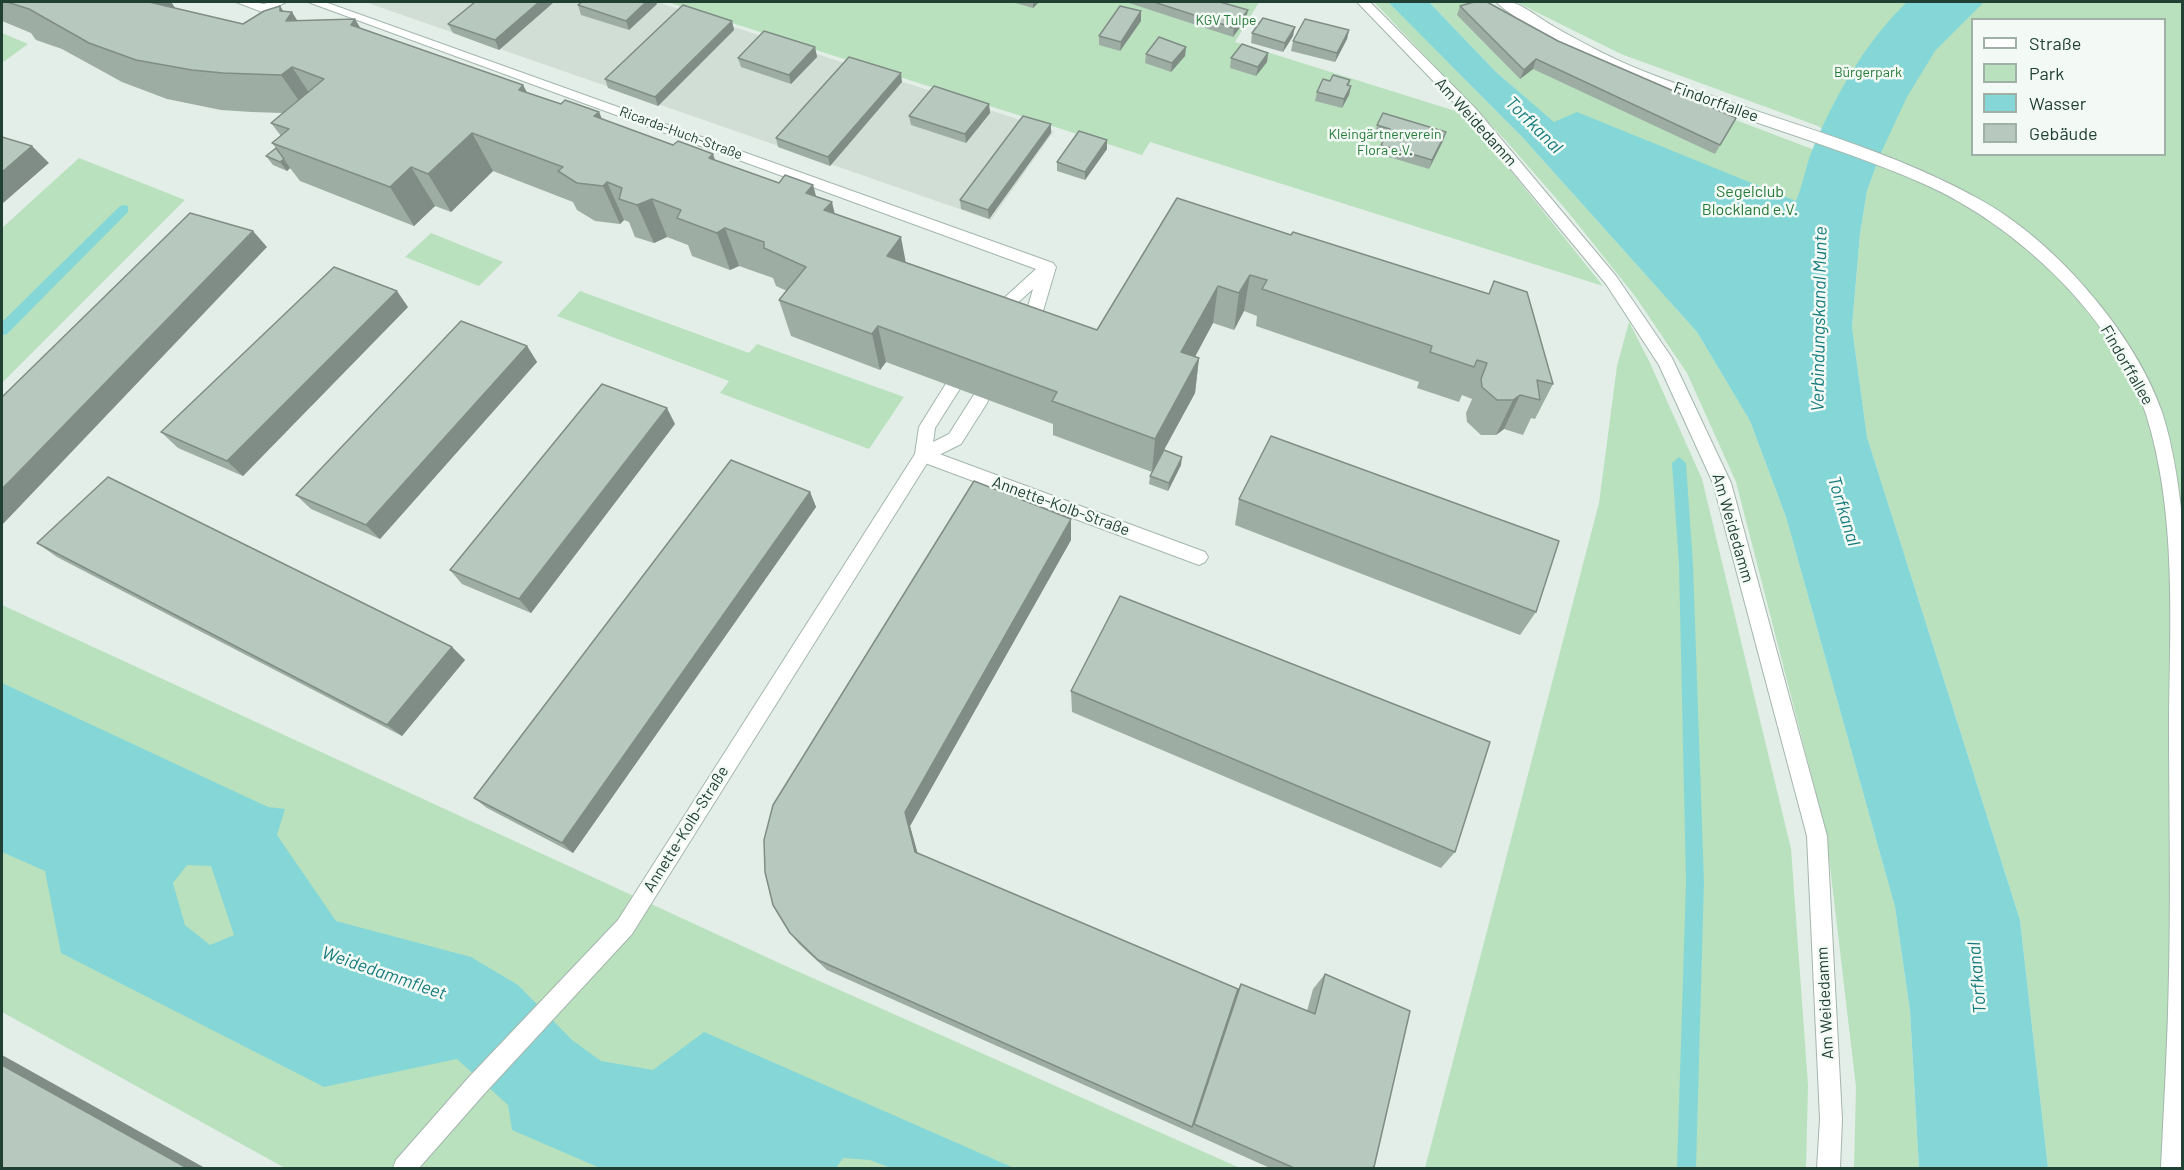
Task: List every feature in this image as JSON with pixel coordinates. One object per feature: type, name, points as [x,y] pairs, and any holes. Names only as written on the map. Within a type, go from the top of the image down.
[{"type":"street","points":[[242,2],[265,9],[280,2]]},
{"type":"street","name":"Ricarda-Huch-Straße","points":[[314,2],[673,129],[1048,267]]},
{"type":"street","name":"Am Weidedamm","points":[[1363,2],[1470,112],[1611,280],[1666,362],[1722,483],[1817,836],[1831,1119],[1829,1168]]},
{"type":"street","name":"Findorffallee","points":[[1502,2],[1580,48],[1634,72],[1881,162],[1978,204],[2038,248],[2097,313],[2124,353],[2153,408],[2172,477],[2178,564],[2180,973],[2173,1168]]},
{"type":"street","points":[[992,328],[1008,303],[1048,267]]},
{"type":"street","points":[[1019,338],[1035,311],[1048,267]]},
{"type":"street","name":"Annette-Kolb-Straße","points":[[404,1168],[477,1084],[625,927],[923,455],[927,427],[953,387]]},
{"type":"street","points":[[923,455],[955,439],[981,398]]},
{"type":"street","name":"Annette-Kolb-Straße","points":[[923,455],[1199,557]]},
{"type":"shaded area","points":[[365,2],[657,2],[1054,131],[991,220]]},
{"type":"green space","name":"Kleingärtnerverein Flora e.V.","points":[[667,2],[1259,2],[1235,42],[1465,114],[1603,286],[1150,142],[1142,155]]},
{"type":"green space","points":[[1374,2],[1388,2],[1523,138],[1697,332],[1750,421],[1786,517],[1895,907],[1910,1011],[1919,1168],[1854,1168],[1856,1087],[1826,832],[1736,482],[1687,373],[1635,296],[1568,212],[1507,142]]},
{"type":"green space","name":"Segelclub Blockland e.V.","points":[[1429,2],[1476,2],[1662,92],[1833,157],[1789,330],[1496,72]]},
{"type":"green space","name":"Bürgerpark","points":[[1516,2],[2182,2],[2182,1168],[2048,1168],[2020,920],[1867,437],[1852,327],[1860,234],[1867,191],[1880,155],[1818,126],[1621,54]]},
{"type":"green space","points":[[2,33],[28,44],[2,63]]},
{"type":"green space","points":[[79,158],[185,200],[2,383],[2,228]]},
{"type":"green space","points":[[431,233],[503,262],[479,286],[405,257]]},
{"type":"green space","points":[[580,291],[749,353],[757,344],[904,397],[869,449],[720,393],[729,381],[557,316]]},
{"type":"green space","points":[[1629,322],[1702,479],[1791,849],[1808,1085],[1806,1168],[1425,1168],[1599,503],[1617,366]]},
{"type":"green space","points":[[2,605],[790,968],[1240,1168],[285,1168],[2,1012]]},
{"type":"water","points":[[1388,2],[1429,2],[1496,72],[1554,122],[1577,112],[1796,201],[1813,148],[1831,109],[1853,70],[1892,17],[1907,2],[1984,2],[1935,51],[1907,97],[1880,155],[1867,191],[1860,234],[1852,327],[1867,437],[2020,920],[2048,1168],[1919,1168],[1910,1011],[1895,907],[1786,517],[1750,421],[1697,332],[1523,138]]},
{"type":"water","name":"Weidedammfleet","points":[[2,683],[268,807],[285,809],[277,835],[336,921],[471,957],[518,985],[572,1040],[601,1061],[653,1070],[704,1032],[1014,1168],[891,1168],[870,1160],[843,1158],[836,1168],[600,1168],[512,1130],[508,1105],[457,1059],[324,1087],[61,953],[45,871],[2,852]],"holes":[[[187,865],[211,866],[234,935],[210,945],[185,925],[173,883]]]},
{"type":"building","points":[[7,2],[149,2],[243,24],[264,11],[280,6],[280,11],[292,12],[286,21],[355,19],[351,25],[523,85],[519,90],[561,104],[565,100],[599,112],[594,116],[673,145],[678,141],[713,154],[709,158],[779,183],[785,175],[813,185],[806,193],[832,202],[824,210],[901,237],[887,256],[1097,330],[1177,198],[1291,235],[1293,232],[1489,294],[1494,281],[1527,292],[1553,384],[1537,380],[1540,400],[1520,395],[1513,400],[1497,400],[1482,387],[1481,379],[1487,363],[1477,360],[1474,367],[1430,352],[1432,346],[1262,289],[1267,280],[1250,275],[1239,293],[1218,286],[1181,352],[1199,358],[1155,439],[1052,401],[1057,392],[878,326],[872,334],[779,300],[806,267],[764,248],[764,242],[725,228],[717,233],[677,218],[681,210],[652,199],[637,205],[619,199],[622,188],[607,182],[603,186],[577,183],[558,171],[563,167],[472,133],[428,174],[411,167],[390,187],[272,143],[289,129],[271,123],[324,79],[292,67],[281,75],[223,73],[136,60],[89,43],[29,9]]},
{"type":"building","points":[[475,2],[539,2],[495,40],[448,24]]},
{"type":"building","points":[[582,2],[646,2],[626,21],[578,5]]},
{"type":"building","points":[[1154,2],[1220,2],[1248,10],[1234,28]]},
{"type":"building","points":[[1474,2],[1487,2],[1558,41],[1736,118],[1720,145],[1536,59],[1524,70],[1460,6]]},
{"type":"building","points":[[683,5],[732,21],[655,97],[605,79]]},
{"type":"building","points":[[1120,6],[1141,11],[1121,42],[1099,36]]},
{"type":"building","points":[[1263,18],[1295,27],[1285,43],[1252,33]]},
{"type":"building","points":[[1305,19],[1349,30],[1337,53],[1293,41]]},
{"type":"building","points":[[764,31],[815,47],[789,75],[738,58]]},
{"type":"building","points":[[1159,37],[1186,47],[1172,63],[1146,54]]},
{"type":"building","points":[[1242,44],[1268,53],[1258,67],[1231,58]]},
{"type":"building","points":[[849,57],[901,73],[828,157],[776,138]]},
{"type":"building","points":[[1333,75],[1350,80],[1347,85],[1351,86],[1344,99],[1317,92],[1323,79],[1330,81]]},
{"type":"building","points":[[934,86],[989,104],[965,134],[909,116]]},
{"type":"building","name":"Kleingärtnerverein Flora e.V.","points":[[1383,113],[1446,132],[1432,160],[1381,145],[1390,129],[1377,125]]},
{"type":"building","points":[[1023,116],[1051,124],[988,210],[960,200]]},
{"type":"building","points":[[1079,131],[1107,140],[1085,172],[1057,162]]},
{"type":"building","points":[[2,137],[32,146],[2,172]]},
{"type":"building","points":[[276,148],[284,159],[280,162],[266,156]]},
{"type":"building","points":[[190,213],[253,231],[2,489],[2,397]]},
{"type":"building","points":[[334,267],[397,291],[227,461],[161,432]]},
{"type":"building","points":[[461,321],[527,346],[366,525],[296,495]]},
{"type":"building","points":[[602,384],[667,408],[519,599],[450,570]]},
{"type":"building","points":[[1271,436],[1559,541],[1536,612],[1239,499]]},
{"type":"building","points":[[1164,450],[1182,457],[1169,483],[1150,476]]},
{"type":"building","points":[[731,460],[810,492],[562,843],[474,798]]},
{"type":"building","points":[[108,477],[452,647],[387,725],[37,543]]},
{"type":"building","points":[[974,481],[1071,519],[905,812],[915,852],[1238,989],[1192,1127],[818,960],[790,933],[773,905],[765,872],[764,840],[773,805]]},
{"type":"building","points":[[1120,596],[1490,742],[1455,852],[1071,691]]},
{"type":"building","points":[[1325,974],[1410,1011],[1374,1167],[1371,1168],[1294,1168],[1194,1124],[1241,984],[1315,1014]]},
{"type":"building","points":[[2,1065],[187,1168],[2,1168]]},
{"type":"waterway","points":[[2,330],[124,209]]},
{"type":"waterway","points":[[1679,463],[1686,565],[1695,882],[1687,1168]]},
{"type":"park label","name":"KGV Tulpe","points":[[1226,20]]},
{"type":"water label","name":"Torfkanal","points":[[1534,125]]},
{"type":"water label","name":"Verbindungskanal Munte","points":[[1819,319]]},
{"type":"water label","name":"Torfkanal","points":[[1844,511]]},
{"type":"water label","name":"Torfkanal","points":[[1977,978]]}]
